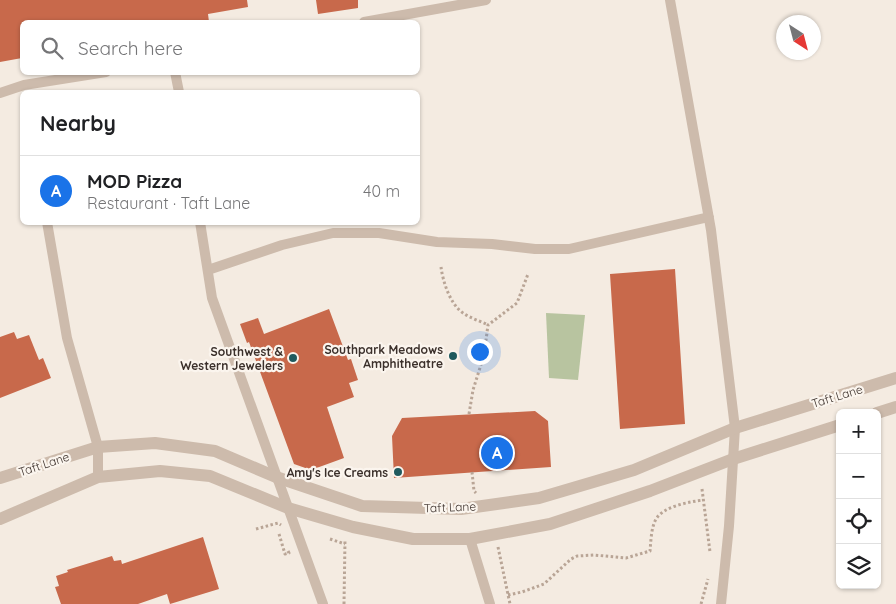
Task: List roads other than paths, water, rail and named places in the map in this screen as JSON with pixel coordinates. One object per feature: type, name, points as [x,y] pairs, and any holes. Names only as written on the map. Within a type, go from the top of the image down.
[{"type":"street","name":"Taft Lane","points":[[0,478],[98,447],[155,443],[215,451],[276,476],[362,506],[461,509],[539,498],[634,470],[735,428],[896,378]]},
{"type":"street","points":[[881,412],[896,407]]},
{"type":"street","points":[[0,519],[98,477],[160,471],[210,476],[288,508],[349,526],[414,538],[470,539],[550,524],[650,491],[733,459],[836,426]]},
{"type":"lane","points":[[375,20],[486,0]]},
{"type":"lane","points":[[670,0],[709,217],[735,428],[729,526],[721,604]]},
{"type":"lane","points":[[0,93],[92,75]]},
{"type":"lane","points":[[176,75],[179,90]]},
{"type":"lane","points":[[208,270],[282,245],[333,233],[379,233],[437,242],[492,244],[535,249],[569,249],[709,217]]},
{"type":"lane","points":[[48,225],[67,338],[98,447],[98,477]]},
{"type":"lane","points":[[200,225],[212,298],[323,604]]},
{"type":"lane","points":[[470,539],[490,604]]},
{"type":"place","name":"Southpark Meadows Amphitheatre","points":[[453,356]]},
{"type":"place","name":"Southwest & Western Jewelers","points":[[293,358]]},
{"type":"place","name":"MOD Pizza","points":[[497,453]]},
{"type":"place","name":"Amy's Ice Creams","points":[[398,472]]}]
